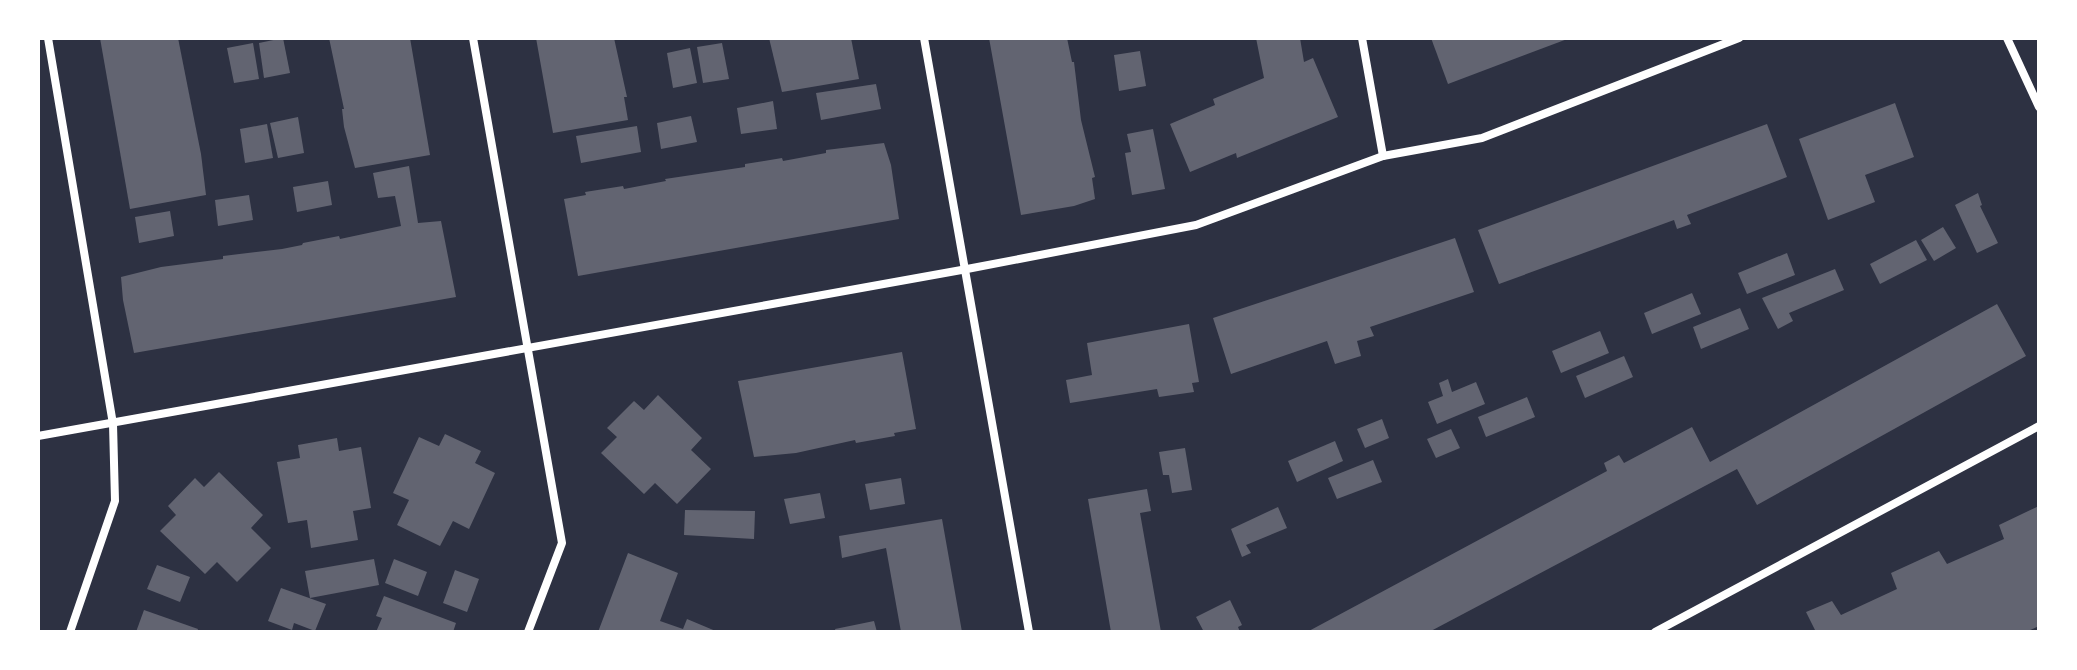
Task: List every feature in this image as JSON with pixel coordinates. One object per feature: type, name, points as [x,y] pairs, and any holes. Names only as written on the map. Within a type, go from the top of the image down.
[{"type":"street","points":[[48,38],[113,424],[115,501],[70,632]]},
{"type":"street","points":[[473,38],[562,543],[528,632]]},
{"type":"street","points":[[924,38],[1029,632]]},
{"type":"street","points":[[1362,38],[1383,156]]},
{"type":"street","points":[[38,436],[1196,225],[1383,156],[1482,138],[1739,38]]},
{"type":"street","points":[[2007,38],[2039,107]]},
{"type":"street","points":[[1655,632],[2039,426]]},
{"type":"building","points":[[100,38],[178,38],[206,195],[130,209]]},
{"type":"building","points":[[283,38],[290,73],[264,78],[259,43]]},
{"type":"building","points":[[329,38],[410,38],[430,155],[355,168],[344,127],[344,109]]},
{"type":"building","points":[[536,38],[614,38],[627,97],[624,97],[628,120],[553,133]]},
{"type":"building","points":[[769,38],[851,38],[859,79],[782,92]]},
{"type":"building","points":[[989,38],[1067,38],[1074,62],[1081,120],[1095,177],[1092,178],[1095,199],[1074,206],[1021,215]]},
{"type":"building","points":[[1256,38],[1300,38],[1304,62],[1313,58],[1338,117],[1237,158],[1236,153],[1190,172],[1170,124],[1215,105],[1213,99],[1264,78]]},
{"type":"building","points":[[1431,38],[1570,38],[1448,84]]},
{"type":"building","points":[[253,43],[259,79],[234,83],[227,48]]},
{"type":"building","points":[[722,43],[729,79],[703,83],[697,47]]},
{"type":"building","points":[[690,48],[697,83],[673,88],[667,53]]},
{"type":"building","points":[[1140,51],[1146,86],[1119,91],[1114,55]]},
{"type":"building","points":[[876,84],[881,109],[821,120],[816,93]]},
{"type":"building","points":[[773,101],[777,129],[741,134],[737,108]]},
{"type":"building","points":[[1895,103],[1914,157],[1865,175],[1875,202],[1828,220],[1799,139]]},
{"type":"building","points":[[691,116],[697,142],[661,149],[657,123]]},
{"type":"building","points":[[298,117],[304,153],[278,158],[270,123]]},
{"type":"building","points":[[267,124],[273,158],[245,163],[240,129]]},
{"type":"building","points":[[1767,124],[1787,177],[1687,215],[1691,224],[1677,229],[1674,220],[1499,284],[1478,230]]},
{"type":"building","points":[[637,126],[641,152],[581,163],[576,136]]},
{"type":"building","points":[[1153,129],[1165,189],[1132,195],[1125,153],[1131,152],[1127,134]]},
{"type":"building","points":[[884,143],[891,165],[899,219],[578,276],[564,199],[586,195],[585,192],[623,186],[624,189],[665,179],[745,167],[745,164],[782,158],[783,161],[826,153],[826,150]]},
{"type":"building","points":[[409,166],[418,223],[441,221],[456,297],[134,353],[121,277],[161,267],[282,249],[401,226],[395,196],[378,198],[373,173]]},
{"type":"building","points":[[328,181],[332,205],[297,212],[293,187]]},
{"type":"building","points":[[1978,193],[1980,206],[1998,243],[1977,253],[1955,205]]},
{"type":"building","points":[[249,195],[253,220],[218,226],[215,200]]},
{"type":"building","points":[[170,211],[174,236],[139,243],[135,217]]},
{"type":"building","points":[[1943,227],[1956,248],[1934,261],[1921,240]]},
{"type":"building","points":[[1455,238],[1474,292],[1370,327],[1374,336],[1357,341],[1361,356],[1335,364],[1327,341],[1231,374],[1213,318]]},
{"type":"building","points":[[1916,240],[1927,260],[1880,284],[1870,264]]},
{"type":"building","points":[[1787,253],[1795,275],[1747,294],[1738,273]]},
{"type":"building","points":[[1835,269],[1844,290],[1789,313],[1793,321],[1778,329],[1762,298]]},
{"type":"building","points":[[1692,293],[1701,314],[1652,334],[1644,313]]},
{"type":"building","points":[[1997,304],[2026,356],[1757,505],[1737,469],[1429,632],[1307,632],[1607,471],[1604,463],[1619,455],[1624,463],[1692,427],[1710,462]]},
{"type":"building","points":[[1740,308],[1749,329],[1701,349],[1693,327]]},
{"type":"building","points":[[1189,324],[1199,382],[1192,383],[1194,392],[1159,397],[1157,389],[1070,403],[1066,380],[1092,375],[1087,343]]},
{"type":"building","points":[[1600,331],[1609,353],[1561,373],[1552,351]]},
{"type":"building","points":[[902,352],[916,429],[856,443],[855,440],[796,453],[754,457],[738,381]]},
{"type":"building","points":[[1624,356],[1633,377],[1585,398],[1576,376]]},
{"type":"building","points":[[1448,379],[1452,392],[1476,382],[1485,404],[1437,424],[1428,402],[1443,396],[1439,383]]},
{"type":"building","points":[[658,395],[702,438],[691,450],[711,469],[677,504],[655,483],[644,494],[601,453],[617,437],[607,428],[634,401],[644,410]]},
{"type":"building","points":[[1527,397],[1535,417],[1486,437],[1478,417]]},
{"type":"building","points":[[1382,419],[1389,438],[1365,448],[1357,429]]},
{"type":"building","points":[[1451,429],[1460,448],[1436,458],[1427,439]]},
{"type":"building","points":[[445,434],[481,451],[475,463],[495,473],[469,529],[453,521],[440,546],[397,525],[409,500],[393,493],[419,437],[439,446]]},
{"type":"building","points":[[337,438],[339,451],[361,447],[371,508],[353,511],[358,540],[311,548],[307,520],[288,523],[277,462],[300,458],[298,445]]},
{"type":"building","points":[[1335,441],[1343,461],[1297,482],[1288,461]]},
{"type":"building","points":[[1185,448],[1192,490],[1172,493],[1169,475],[1163,475],[1159,452]]},
{"type":"building","points":[[1373,460],[1382,482],[1337,499],[1328,478]]},
{"type":"building","points":[[219,472],[263,515],[251,528],[271,548],[237,582],[217,562],[205,574],[160,531],[176,515],[168,506],[195,478],[204,487]]},
{"type":"building","points":[[901,478],[905,504],[870,510],[865,484]]},
{"type":"building","points":[[1147,489],[1151,511],[1140,513],[1161,632],[1111,632],[1088,499]]},
{"type":"building","points":[[820,493],[825,518],[790,524],[784,499]]},
{"type":"building","points":[[2039,506],[2039,626],[2026,632],[1816,632],[1806,612],[1832,601],[1841,615],[1897,589],[1891,573],[1939,551],[1947,564],[2004,539],[1999,525]]},
{"type":"building","points":[[1278,507],[1287,528],[1246,545],[1251,553],[1242,557],[1231,529]]},
{"type":"building","points":[[685,510],[755,511],[754,539],[684,535]]},
{"type":"building","points":[[942,519],[962,632],[901,632],[886,548],[842,558],[839,536]]},
{"type":"building","points":[[628,553],[678,573],[660,621],[683,629],[687,619],[718,632],[598,632]]},
{"type":"building","points":[[374,559],[379,585],[310,598],[305,571]]},
{"type":"building","points":[[394,559],[427,572],[418,596],[385,583]]},
{"type":"building","points":[[157,565],[190,577],[180,602],[147,589]]},
{"type":"building","points":[[455,570],[479,579],[467,612],[443,603]]},
{"type":"building","points":[[281,588],[326,604],[315,631],[294,623],[292,630],[268,621]]},
{"type":"building","points":[[384,596],[456,623],[453,632],[376,632],[382,618],[376,616]]},
{"type":"building","points":[[1230,600],[1242,625],[1238,627],[1240,632],[1204,632],[1196,617]]},
{"type":"building","points":[[144,610],[198,629],[197,632],[136,632]]},
{"type":"building","points":[[874,621],[877,632],[836,632],[835,629]]}]
